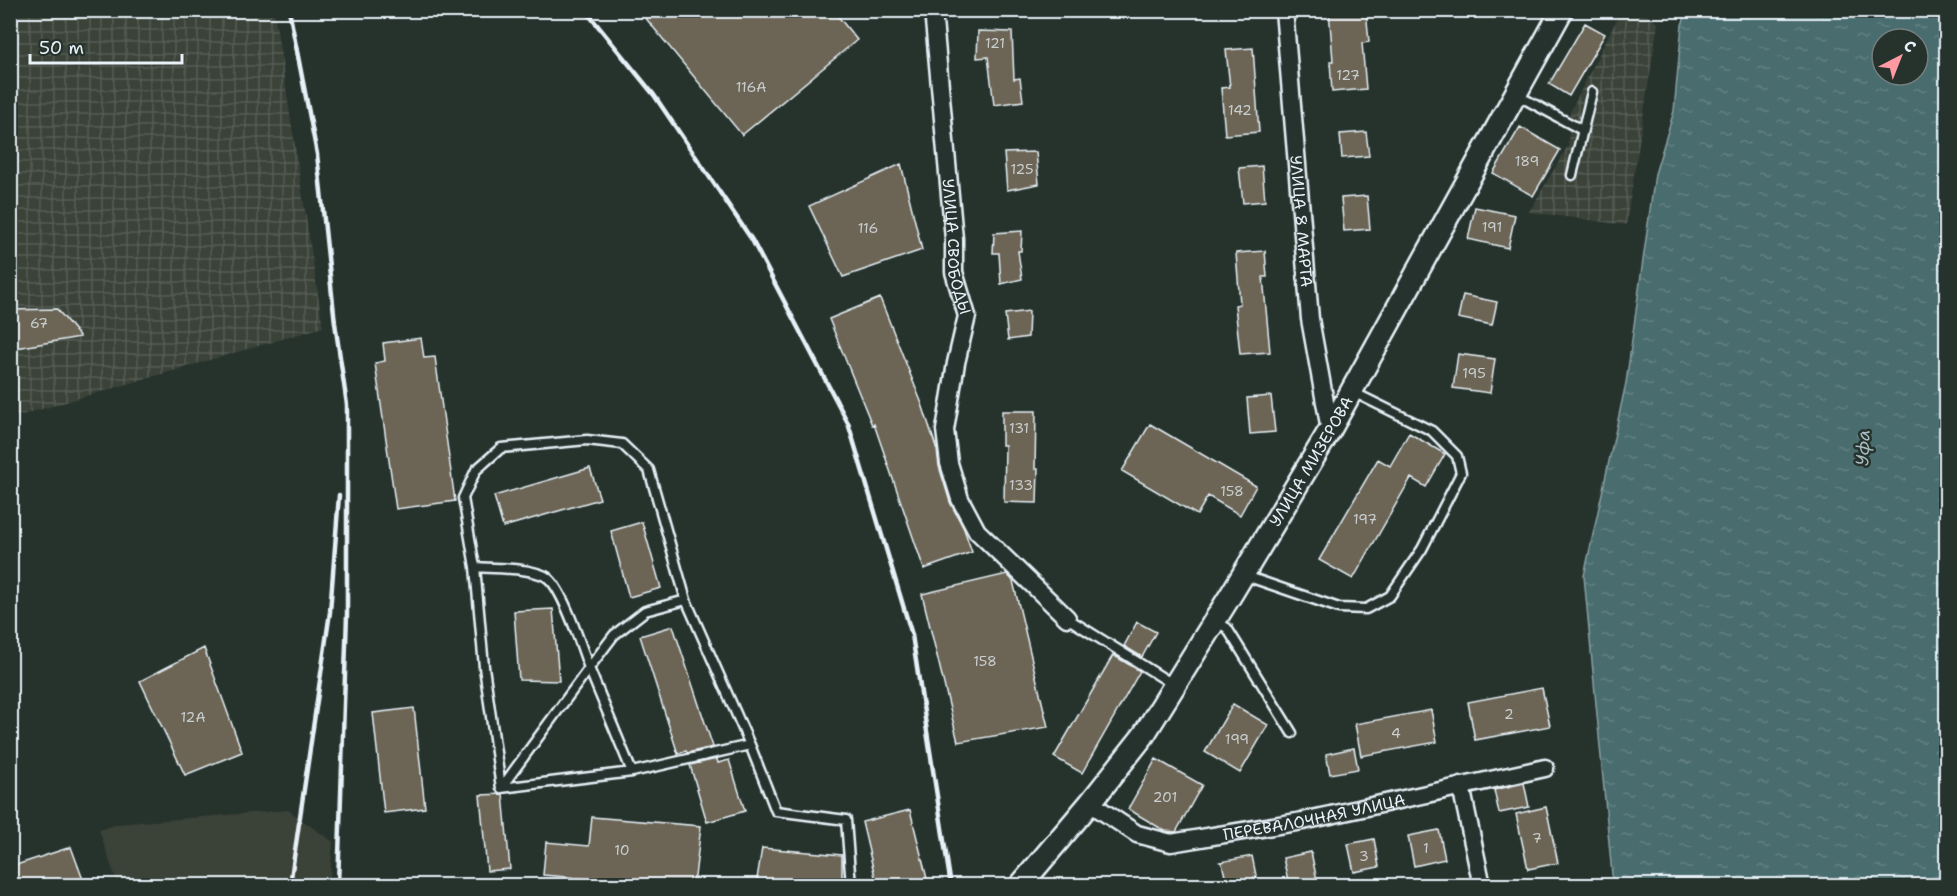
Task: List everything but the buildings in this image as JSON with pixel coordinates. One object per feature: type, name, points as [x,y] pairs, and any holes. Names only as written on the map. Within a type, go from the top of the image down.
[{"type":"street","name":"УЛИЦА СВОБОДЫ","points":[[933,10],[954,239],[954,272],[967,316],[956,363],[945,430],[949,463],[960,499],[977,531],[1066,618]]},
{"type":"street","name":"УЛИЦА 8 МАРТА","points":[[1284,10],[1310,319],[1330,430]]},
{"type":"street","name":"УЛИЦА МИЗЕРОВА","points":[[1020,885],[1143,736],[1215,620],[1330,430],[1562,10]]},
{"type":"street","name":"ПЕРЕВАЛОЧНАЯ УЛИЦА","points":[[1090,803],[1137,834],[1171,843],[1303,821],[1545,768]]},
{"type":"street","points":[[1461,786],[1482,885]]},
{"type":"lane","points":[[1572,175],[1592,92]]},
{"type":"lane","points":[[1517,95],[1582,130]]},
{"type":"lane","points":[[1243,574],[1340,608],[1366,609],[1390,596],[1422,549],[1461,473],[1457,456],[1432,432],[1361,396],[1352,389]]},
{"type":"lane","points":[[501,788],[484,667],[475,567],[464,498],[476,470],[501,448],[587,440],[622,444],[649,470],[686,600],[750,745],[776,811],[846,820],[851,885]]},
{"type":"lane","points":[[475,567],[521,570],[548,577],[563,598],[632,772]]},
{"type":"lane","points":[[501,788],[614,635],[645,611],[686,600]]},
{"type":"lane","points":[[1066,618],[1174,685]]},
{"type":"lane","points":[[1215,620],[1227,628],[1292,733]]},
{"type":"lane","points":[[501,788],[632,772],[750,745]]},
{"type":"shaded area","points":[[11,11],[274,11],[323,327],[11,418]]},
{"type":"shaded area","points":[[1630,11],[1641,11],[1658,23],[1626,225],[1529,212],[1568,146],[1570,112],[1618,17]]},
{"type":"shaded area","points":[[288,810],[333,842],[329,885],[118,885],[99,830],[117,824]]},
{"type":"water","name":"Уфа","points":[[1687,11],[1946,11],[1946,885],[1613,885],[1584,576],[1626,383],[1655,174],[1674,111],[1682,25]]},
{"type":"railway","points":[[289,10],[317,154],[335,323],[347,405],[347,614],[338,886]]},
{"type":"railway","points":[[585,10],[654,95],[752,240],[848,423],[912,635],[951,886]]},
{"type":"railway","points":[[291,878],[330,612],[339,495]]}]
